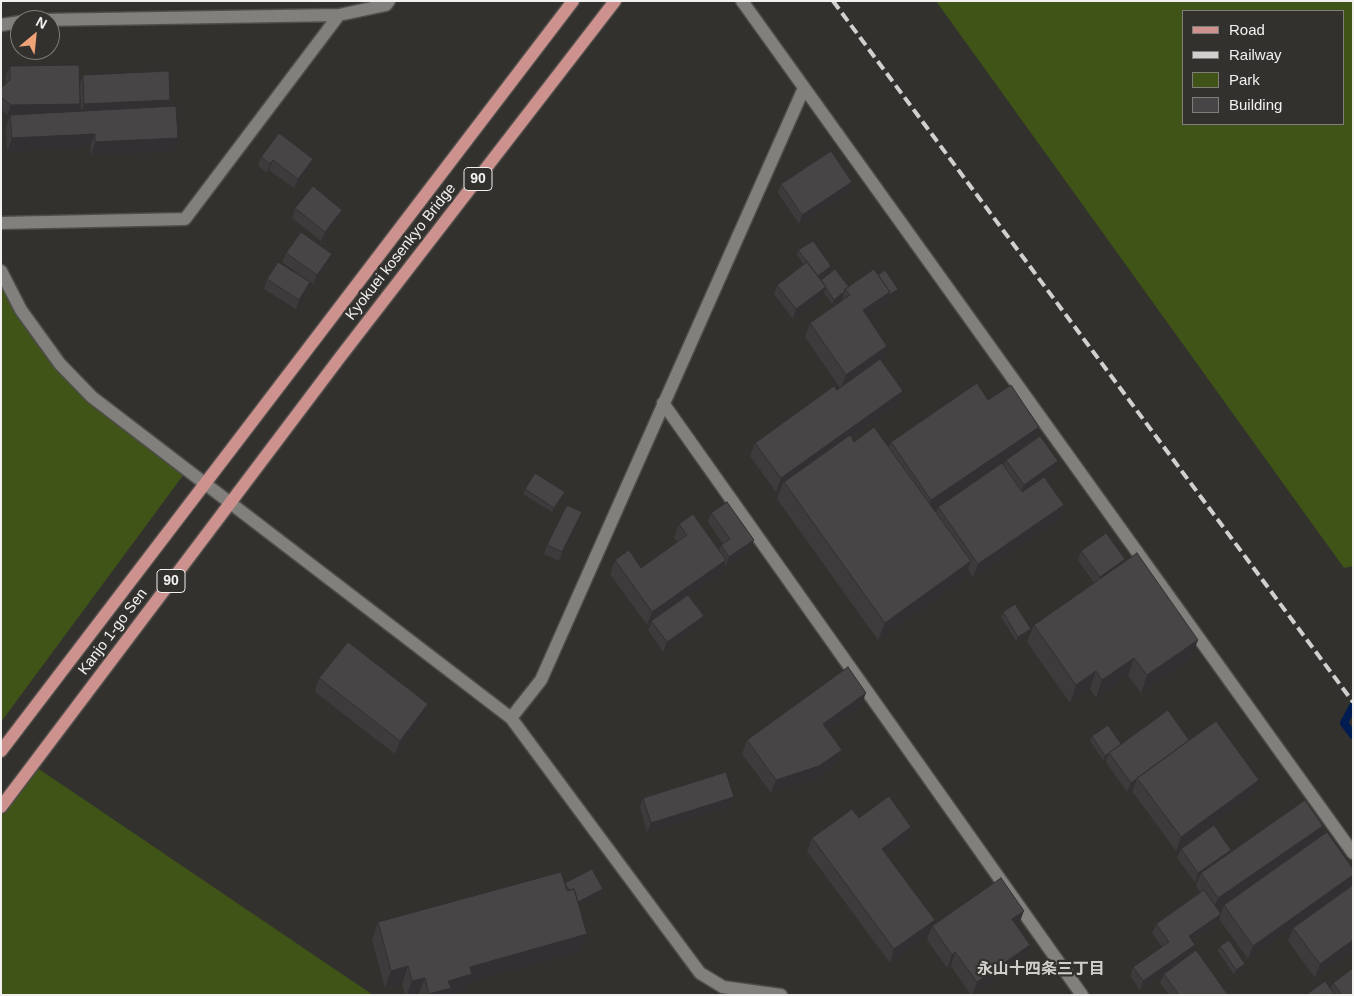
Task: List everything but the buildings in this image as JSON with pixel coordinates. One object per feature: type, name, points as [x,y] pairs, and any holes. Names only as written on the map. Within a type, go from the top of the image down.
[{"type":"main road","name":"Kyokuei kosenkyo Bridge","points":[[321,332],[573,1]]},
{"type":"main road","name":"Kyokuei kosenkyo Bridge","points":[[341,356],[615,1]]},
{"type":"main road","name":"Kanjo 1-go Sen","points":[[1,751],[321,332]]},
{"type":"main road","name":"Kanjo 1-go Sen","points":[[1,807],[341,356]]},
{"type":"street","points":[[60,20],[339,15],[386,5],[389,1]]},
{"type":"street","points":[[742,1],[1353,853]]},
{"type":"street","points":[[1,223],[185,219],[339,15]]},
{"type":"street","points":[[512,718],[541,680],[804,88]]},
{"type":"street","points":[[1,271],[22,310],[54,356],[92,397],[512,718],[700,973],[723,987],[781,995]]},
{"type":"street","points":[[663,403],[1082,995]]},
{"type":"green space","points":[[936,1],[1353,1],[1353,566],[1344,568]]},
{"type":"green space","points":[[1,273],[60,364],[187,470],[1,722]]},
{"type":"green space","points":[[33,765],[373,995],[1,995],[1,806]]},
{"type":"waterway","points":[[1353,706],[1344,723],[1353,735]]},
{"type":"railway","points":[[833,1],[1353,702]]},
{"type":"district","name":"永山十四条三丁目","points":[[1041,970]]}]
